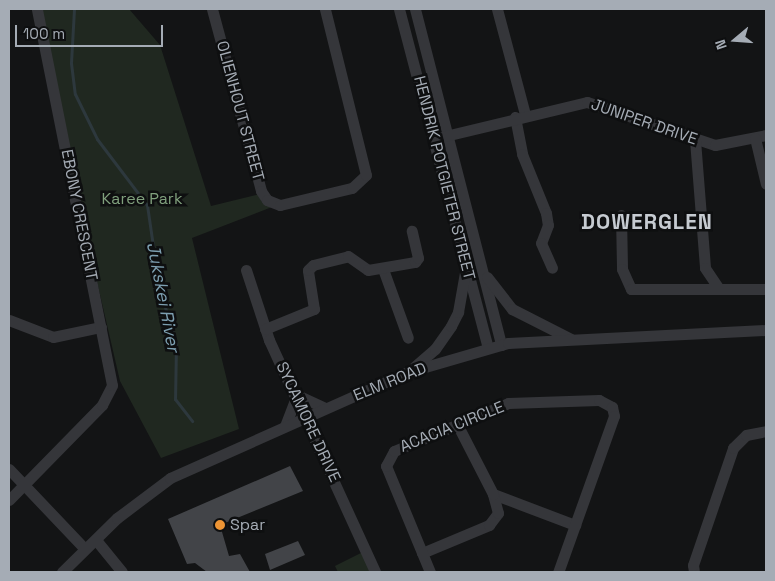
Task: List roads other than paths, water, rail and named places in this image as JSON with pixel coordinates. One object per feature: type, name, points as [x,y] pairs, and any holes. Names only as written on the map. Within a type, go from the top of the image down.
[{"type":"street","name":"EBONY CRESCENT","points":[[9,500],[109,396],[112,385],[37,9]]},
{"type":"street","name":"OLIENHOUT STREET","points":[[212,9],[261,191],[267,200],[278,205],[352,188],[366,176],[325,9]]},
{"type":"street","name":"HENDRIK POTGIETER STREET","points":[[399,9],[435,139],[488,348]]},
{"type":"street","name":"HENDRIK POTGIETER STREET","points":[[415,9],[501,345]]},
{"type":"street","points":[[496,9],[520,115],[522,154],[546,213],[548,225],[541,243],[552,268]]},
{"type":"street","name":"JUNIPER DRIVE","points":[[435,139],[520,115],[587,102],[695,140],[721,145],[760,136]]},
{"type":"street","points":[[760,136],[766,184]]},
{"type":"street","points":[[695,140],[705,268],[719,289]]},
{"type":"street","points":[[622,215],[622,269],[631,289],[766,289]]},
{"type":"street","points":[[265,328],[314,309],[308,276],[310,266],[348,256],[364,269],[382,269],[418,260],[412,231]]},
{"type":"street","points":[[477,255],[493,288],[512,309],[572,339]]},
{"type":"street","points":[[408,372],[435,349],[451,326],[462,299],[466,265]]},
{"type":"street","points":[[692,289],[705,268]]},
{"type":"street","points":[[382,269],[408,338]]},
{"type":"street","name":"SYCAMORE DRIVE","points":[[246,270],[265,328],[307,416],[375,572]]},
{"type":"street","points":[[9,320],[44,337],[101,327]]},
{"type":"street","name":"ELM ROAD","points":[[62,572],[148,492],[170,478],[408,372],[501,345],[572,339],[766,330]]},
{"type":"street","points":[[285,426],[297,395],[325,408]]},
{"type":"street","name":"ACACIA CIRCLE","points":[[427,571],[422,553],[386,461],[394,451],[508,403],[599,400],[612,408],[614,416],[558,572]]},
{"type":"street","points":[[422,553],[489,525],[498,512],[493,494],[457,424]]},
{"type":"street","points":[[694,572],[693,565],[733,448],[746,435],[766,431]]},
{"type":"street","points":[[9,468],[85,549]]},
{"type":"street","points":[[493,494],[575,525]]},
{"type":"street","points":[[96,540],[122,572]]},
{"type":"waterway","name":"Jukskei River","points":[[74,9],[71,63],[75,94],[97,139],[147,205],[159,287],[176,344],[175,399],[192,421]]},
{"type":"place","name":"Spar","points":[[220,525]]},
{"type":"district","name":"DOWERGLEN","points":[[647,222]]},
{"type":"park label","name":"Karee Park","points":[[142,199]]}]
